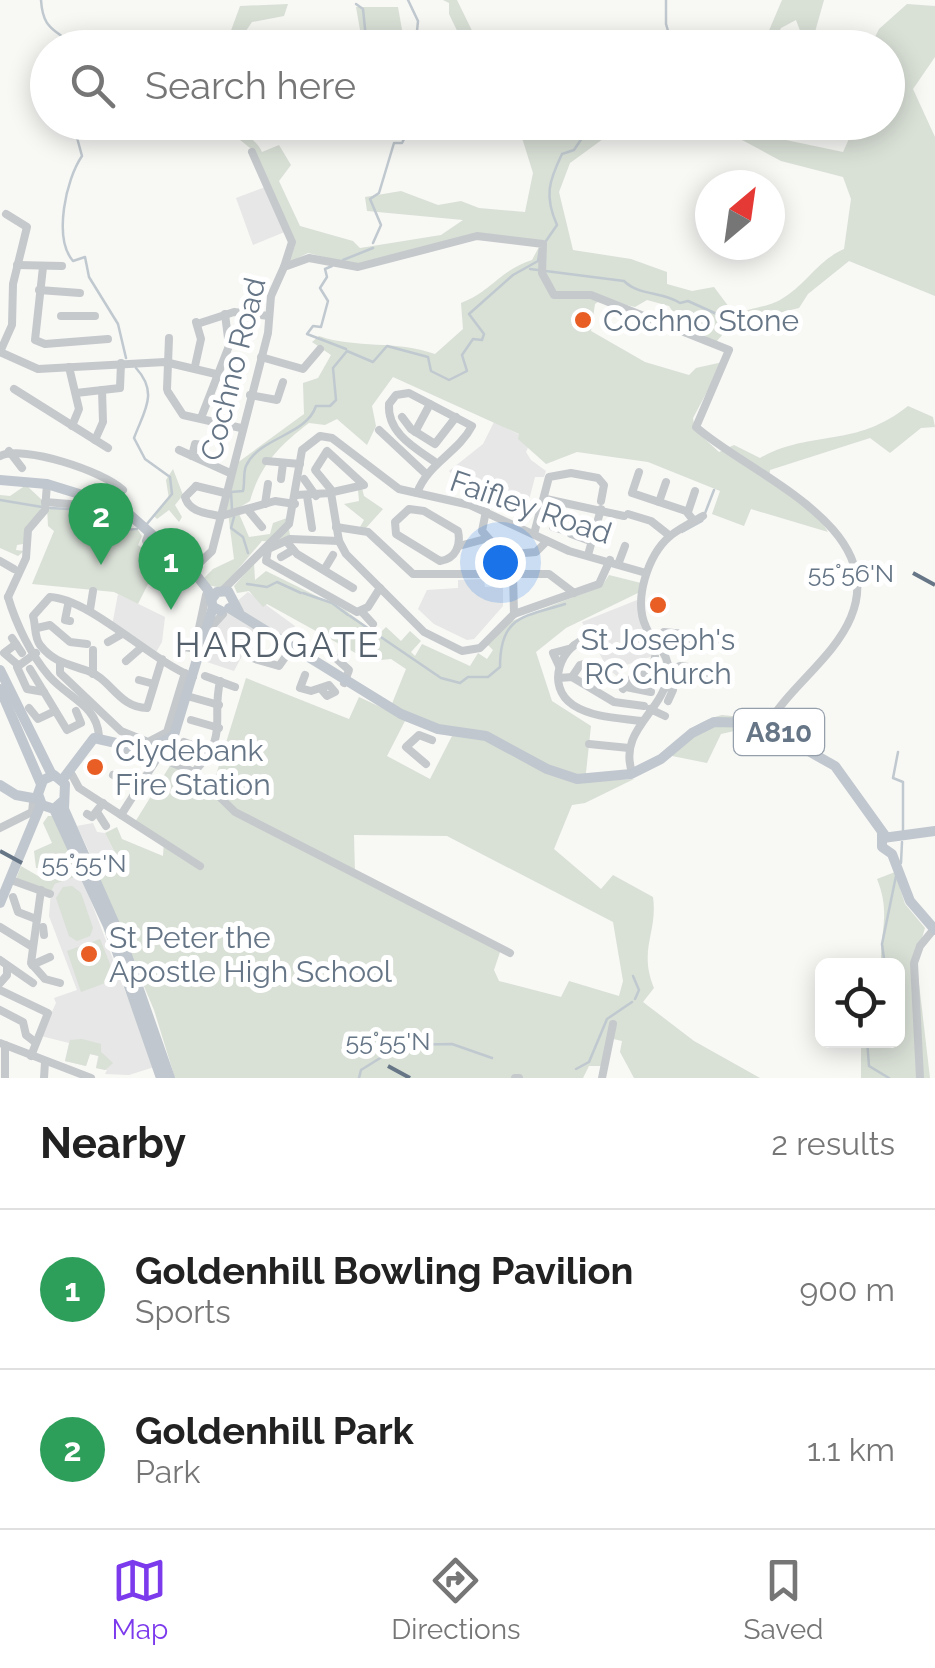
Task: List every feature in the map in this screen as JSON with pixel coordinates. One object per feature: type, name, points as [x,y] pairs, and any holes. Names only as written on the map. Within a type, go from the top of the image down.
[{"type":"main road","name":"A810","points":[[0,480],[47,484],[114,504],[222,600],[287,647],[337,682],[435,735],[495,740],[570,778],[628,772],[668,755],[707,724],[743,720],[767,726],[836,766],[890,843],[910,901],[934,929]]},
{"type":"main road","points":[[0,903],[32,829],[40,799],[99,736],[156,756],[188,696],[203,621],[222,600]]},
{"type":"main road","points":[[0,670],[60,776],[80,852],[170,1078]]},
{"type":"main road","points":[[0,688],[40,799],[80,852]]},
{"type":"main road","points":[[0,785],[16,795],[64,800]]},
{"type":"main road","points":[[890,843],[935,831]]},
{"type":"main road","points":[[154,1042],[161,1078]]},
{"type":"street","points":[[252,152],[292,242],[284,267]]},
{"type":"street","points":[[6,214],[27,227],[13,284],[13,320],[0,352],[38,370],[165,362],[196,366],[220,375]]},
{"type":"street","name":"Cochno Road","points":[[186,568],[215,555],[224,493],[261,357],[271,296],[284,267],[309,258],[358,268],[478,236],[543,244],[542,271],[546,288],[554,294],[592,295],[729,350],[696,427],[742,464],[801,497],[848,546],[855,578],[850,618],[767,726]]},
{"type":"street","points":[[18,265],[62,266]]},
{"type":"street","points":[[43,267],[35,340],[44,344],[107,339],[106,363]]},
{"type":"street","points":[[2,281],[13,284]]},
{"type":"street","points":[[39,290],[80,292]]},
{"type":"street","points":[[201,418],[207,394],[220,375],[229,346],[225,314]]},
{"type":"street","points":[[196,366],[201,339],[196,322],[225,314],[269,316]]},
{"type":"street","points":[[70,341],[65,316],[96,316]]},
{"type":"street","points":[[169,338],[165,362],[168,391],[180,414],[240,428]]},
{"type":"street","points":[[261,357],[303,369],[320,349]]},
{"type":"street","points":[[76,394],[120,388],[121,363]]},
{"type":"street","points":[[69,367],[79,409],[72,426]]},
{"type":"street","points":[[250,395],[277,400],[282,385],[270,385]]},
{"type":"street","points":[[14,389],[108,448]]},
{"type":"street","points":[[94,440],[102,422],[102,390]]},
{"type":"street","points":[[417,493],[426,474],[472,426],[400,393],[391,400],[388,413],[402,438],[436,462]]},
{"type":"street","points":[[415,432],[430,404]]},
{"type":"street","points":[[405,419],[415,432],[435,444],[456,417]]},
{"type":"street","points":[[379,430],[426,474]]},
{"type":"street","name":"Faifley Road","points":[[300,464],[309,440],[332,438],[384,480],[406,491],[486,510],[588,556],[646,572]]},
{"type":"street","points":[[192,456],[195,444],[204,446]]},
{"type":"street","points":[[5,453],[23,450],[46,461],[76,465],[122,487]]},
{"type":"street","points":[[179,450],[230,473]]},
{"type":"street","points":[[224,493],[194,485],[184,499],[194,514],[220,516],[265,504],[312,496],[332,492],[364,486],[327,451],[318,458],[315,470],[332,492],[339,541],[424,632],[462,651],[480,648],[514,614],[601,582],[625,546]]},
{"type":"street","points":[[5,453],[22,468]]},
{"type":"street","points":[[182,648],[207,653],[222,600],[265,543],[288,524],[300,464],[266,462]]},
{"type":"street","points":[[282,479],[283,463]]},
{"type":"street","points":[[0,468],[0,480]]},
{"type":"street","points":[[639,472],[632,493],[699,518],[670,536],[646,572],[641,604],[647,630],[657,626],[662,638],[673,690],[668,700]]},
{"type":"street","points":[[534,534],[546,499],[548,476],[571,473],[598,478],[604,498],[588,556]]},
{"type":"street","points":[[304,479],[312,496],[310,524]]},
{"type":"street","points":[[660,502],[666,482]]},
{"type":"street","points":[[47,484],[45,505],[27,532],[26,558],[4,597],[51,678],[98,720],[99,736]]},
{"type":"street","points":[[265,504],[268,484]]},
{"type":"street","points":[[406,491],[405,511],[394,526],[402,540],[440,561],[451,558],[459,546],[485,539]]},
{"type":"street","points":[[688,512],[695,492]]},
{"type":"street","points":[[546,499],[604,498],[626,515],[651,521],[670,536]]},
{"type":"street","points":[[45,505],[82,504]]},
{"type":"street","points":[[248,509],[262,527]]},
{"type":"street","points":[[486,510],[481,526],[485,539],[503,555],[510,574],[514,614]]},
{"type":"street","points":[[405,511],[424,511],[455,528],[459,546]]},
{"type":"street","points":[[334,513],[348,527]]},
{"type":"street","points":[[336,527],[368,532],[413,574],[549,574],[574,593]]},
{"type":"street","points":[[569,532],[593,542]]},
{"type":"street","points":[[503,555],[536,552],[547,540]]},
{"type":"street","points":[[339,541],[286,541],[268,549],[266,561],[328,598],[362,612],[374,624]]},
{"type":"street","points":[[286,541],[293,550],[353,588]]},
{"type":"street","points":[[281,557],[293,550]]},
{"type":"street","points":[[324,570],[334,555]]},
{"type":"street","points":[[0,561],[14,569]]},
{"type":"street","points":[[328,598],[338,580]]},
{"type":"street","points":[[362,612],[380,588]]},
{"type":"street","points":[[90,610],[93,591]]},
{"type":"street","points":[[162,659],[144,710],[125,703],[94,673],[60,663],[38,642],[34,616],[43,601],[55,597],[90,610],[142,647],[194,675],[236,686]]},
{"type":"street","points":[[68,605],[65,620],[70,621]]},
{"type":"street","points":[[37,628],[50,625],[66,640],[90,647],[94,673]]},
{"type":"street","points":[[279,666],[290,633]]},
{"type":"street","points":[[108,642],[122,634]]},
{"type":"street","points":[[588,638],[553,653],[568,702],[598,715],[642,721]]},
{"type":"street","points":[[662,638],[715,638],[718,643],[662,638]]},
{"type":"street","points":[[22,653],[14,641],[4,653],[27,668]]},
{"type":"street","points":[[126,661],[142,647]]},
{"type":"street","points":[[305,674],[300,688],[321,690],[337,682],[349,670],[329,652]]},
{"type":"street","points":[[36,654],[27,668],[27,689],[44,692],[69,730],[81,722],[83,706]]},
{"type":"street","points":[[652,675],[655,657]]},
{"type":"street","points":[[255,659],[279,666],[286,677]]},
{"type":"street","points":[[572,677],[580,665],[591,660],[604,675]]},
{"type":"street","points":[[60,663],[60,673],[83,706],[136,740],[158,740],[174,726],[194,675]]},
{"type":"street","points":[[94,673],[108,669]]},
{"type":"street","points":[[651,692],[625,688],[634,674],[669,676]]},
{"type":"street","points":[[628,772],[629,748],[635,732],[669,676]]},
{"type":"street","points":[[559,678],[572,677],[612,698],[665,716]]},
{"type":"street","points":[[139,680],[154,684]]},
{"type":"street","points":[[194,772],[211,752],[219,728],[220,681]]},
{"type":"street","points":[[188,696],[233,710]]},
{"type":"street","points":[[598,715],[612,698]]},
{"type":"street","points":[[29,708],[38,719],[55,710]]},
{"type":"street","points":[[191,720],[219,728]]},
{"type":"street","points":[[635,732],[646,738]]},
{"type":"street","points":[[420,734],[435,735],[425,761],[409,753],[406,747],[420,734]]},
{"type":"street","points":[[184,742],[211,752]]},
{"type":"street","points":[[588,744],[629,748]]},
{"type":"street","points":[[122,751],[156,756],[194,772],[236,812],[510,952]]},
{"type":"street","points":[[121,815],[156,756]]},
{"type":"street","points":[[113,775],[138,788]]},
{"type":"street","points":[[60,776],[79,788],[106,826]]},
{"type":"street","points":[[0,828],[32,812],[40,799]]},
{"type":"street","points":[[94,814],[121,815],[200,866]]},
{"type":"street","points":[[11,880],[46,892],[36,918],[41,931],[31,946],[32,965],[50,983],[60,983]]},
{"type":"street","points":[[13,898],[18,912],[36,918]]},
{"type":"street","points":[[0,928],[31,946]]},
{"type":"street","points":[[920,1078],[914,962],[920,946],[934,929]]},
{"type":"street","points":[[32,965],[50,957]]},
{"type":"street","points":[[3,963],[32,983]]},
{"type":"street","points":[[3,963],[8,975],[1,986],[48,1012],[31,1056]]},
{"type":"street","points":[[0,1010],[23,1022],[24,1034],[36,1042]]},
{"type":"street","points":[[602,1078],[613,1024]]},
{"type":"street","points":[[3,1044],[92,1078]]},
{"type":"street","points":[[3,1044],[8,1058],[4,1073]]},
{"type":"street","points":[[8,1058],[19,1051]]},
{"type":"street","points":[[44,1078],[45,1062]]},
{"type":"shaded area","points":[[443,0],[457,0],[472,30],[457,30],[449,14],[449,3]]},
{"type":"shaded area","points":[[782,0],[824,0],[816,30],[800,30],[796,20],[780,30],[769,30]]},
{"type":"shaded area","points":[[288,4],[284,16],[252,22],[247,30],[231,30],[240,6]]},
{"type":"shaded area","points":[[907,4],[935,6],[935,57],[913,89],[935,137],[935,296],[849,261],[808,294],[799,308],[758,318],[741,333],[731,325],[716,342],[681,324],[669,306],[647,300],[635,307],[602,299],[595,304],[591,331],[645,362],[689,375],[696,368],[723,362],[693,418],[695,430],[719,452],[734,445],[760,458],[797,444],[869,428],[908,406],[933,417],[935,427],[921,428],[890,453],[870,438],[770,470],[769,481],[818,516],[828,532],[751,509],[744,526],[712,514],[720,491],[648,462],[577,452],[546,464],[518,439],[519,434],[393,377],[372,406],[376,426],[367,445],[337,419],[325,425],[309,423],[280,448],[265,466],[250,501],[237,509],[249,537],[270,534],[273,523],[287,518],[290,535],[280,542],[262,541],[222,588],[207,585],[203,579],[213,569],[234,559],[228,513],[221,512],[233,466],[304,414],[303,383],[318,378],[331,355],[312,342],[319,336],[435,354],[463,329],[461,303],[532,260],[540,245],[472,234],[355,265],[308,253],[288,263],[295,246],[255,152],[240,140],[252,140],[262,152],[279,145],[291,165],[279,181],[300,226],[353,241],[360,248],[441,235],[463,220],[367,211],[365,197],[401,191],[438,205],[461,201],[479,208],[525,212],[533,173],[523,140],[602,140],[570,163],[559,192],[573,250],[631,259],[667,272],[667,284],[692,291],[714,287],[735,315],[780,300],[844,249],[851,199],[843,177],[781,161],[742,140],[786,140],[843,152],[848,140],[905,140],[905,30],[879,29]]},
{"type":"shaded area","points":[[356,7],[398,7],[402,30],[360,30]]},
{"type":"shaded area","points":[[268,186],[287,231],[253,245],[236,198]]},
{"type":"shaded area","points":[[494,422],[520,435],[529,445],[526,452],[531,460],[546,471],[544,477],[535,477],[525,515],[450,481],[454,477],[449,471],[483,444]]},
{"type":"shaded area","points":[[173,469],[183,495],[175,505],[182,517],[179,522],[169,510],[157,519],[153,515],[169,499],[166,480]]},
{"type":"shaded area","points":[[26,485],[43,501],[23,544],[17,545],[16,550],[24,551],[18,556],[0,548],[0,495],[10,496]]},
{"type":"shaded area","points":[[362,488],[364,496],[383,509],[365,529],[360,527],[364,520],[344,504],[359,501],[358,490]]},
{"type":"shaded area","points":[[47,508],[108,511],[124,531],[138,530],[142,536],[138,545],[175,576],[165,591],[148,584],[138,604],[114,592],[32,584],[54,531],[48,526]]},
{"type":"shaded area","points":[[254,563],[255,580],[266,571],[345,610],[378,635],[386,627],[401,641],[410,631],[421,641],[411,652],[415,656],[422,644],[470,666],[478,653],[487,659],[493,650],[487,644],[504,624],[602,586],[609,575],[641,583],[640,592],[566,628],[536,652],[552,701],[591,726],[585,782],[634,779],[585,803],[572,805],[554,849],[601,889],[613,875],[653,897],[648,962],[654,988],[643,1002],[694,1041],[760,1078],[634,1078],[620,1052],[622,1041],[609,1038],[602,1066],[589,1066],[583,1078],[175,1078],[154,1010],[97,875],[115,853],[105,833],[117,827],[122,839],[163,856],[164,840],[135,822],[171,764],[212,788],[246,678],[349,719],[359,697],[389,711],[406,669],[391,659],[370,661],[267,604],[263,607],[249,591],[237,593],[234,586]],"holes":[[[405,721],[452,736],[430,779],[387,756]],[[354,835],[447,836],[613,922],[623,981],[619,996],[569,981],[561,997],[499,981],[494,970],[501,949],[355,873]]]},
{"type":"shaded area","points":[[484,579],[485,587],[503,586],[503,606],[474,639],[467,640],[434,624],[418,609],[427,590],[458,588],[458,580]]},
{"type":"shaded area","points":[[248,592],[295,626],[283,646],[262,633],[256,643],[250,639],[246,646],[238,641],[233,647],[243,654],[234,671],[201,660],[203,642],[223,613]]},
{"type":"shaded area","points":[[118,594],[165,617],[162,642],[155,654],[112,626]]},
{"type":"shaded area","points":[[637,600],[642,628],[662,653],[623,666],[617,676],[608,669],[582,622]]},
{"type":"shaded area","points":[[722,715],[752,718],[752,727],[721,734],[707,763],[672,756],[692,729]]},
{"type":"shaded area","points":[[53,816],[81,875],[55,884],[51,892],[16,879],[21,866],[45,880],[51,878],[49,869],[36,868],[34,851],[52,843],[43,823]]},
{"type":"shaded area","points":[[93,823],[97,832],[105,833],[115,853],[97,869],[77,826]]},
{"type":"shaded area","points":[[895,872],[905,904],[925,928],[916,958],[930,1078],[861,1078],[861,1048],[905,1048],[905,958],[881,958],[884,912],[877,879]]},
{"type":"shaded area","name":"St Peter the Apostle High School","points":[[81,875],[154,1067],[129,1075],[105,1074],[107,1070],[96,1068],[98,1056],[90,1054],[86,1066],[65,1061],[69,1043],[41,1036],[56,1003],[54,998],[77,990],[49,916],[51,892],[55,884]]},
{"type":"shaded area","points":[[72,886],[81,893],[93,928],[90,936],[77,941],[69,936],[56,898],[63,887]]},
{"type":"shaded area","points":[[100,939],[116,979],[81,992],[67,951]]},
{"type":"shaded area","points":[[70,1040],[101,1044],[101,1052],[113,1063],[105,1070],[96,1068],[99,1056],[90,1054],[86,1066],[65,1061]]},
{"type":"waterway","points":[[41,0],[45,19],[55,30]]},
{"type":"waterway","points":[[408,0],[418,21],[417,30]]},
{"type":"waterway","points":[[666,0],[668,30]]},
{"type":"waterway","points":[[356,4],[363,9],[365,30]]},
{"type":"waterway","points":[[78,140],[82,156],[67,193],[64,238],[73,261],[85,257],[89,277],[118,324],[126,358]]},
{"type":"waterway","points":[[373,243],[381,225],[370,199],[379,193],[394,143],[404,140]]},
{"type":"waterway","points":[[546,241],[557,225],[550,205],[554,172],[562,154],[574,150],[581,140]]},
{"type":"waterway","points":[[343,260],[373,248]]},
{"type":"waterway","points":[[232,509],[231,492],[243,491],[245,469],[252,456],[303,424],[316,406],[330,406],[336,400],[333,368],[347,351],[373,362],[387,346],[428,357],[431,371],[449,380],[467,371],[462,355],[473,339],[482,340],[484,334],[469,314],[513,275],[538,261],[540,249]]},
{"type":"waterway","points":[[332,266],[325,269],[327,277],[320,288],[328,301],[321,327],[313,326],[307,334],[346,349]]},
{"type":"waterway","points":[[530,269],[624,281],[680,303],[688,301],[730,320]]},
{"type":"waterway","points":[[136,368],[148,394],[134,438],[145,459],[170,477],[172,494],[146,525]]},
{"type":"waterway","points":[[682,532],[702,521],[714,490]]},
{"type":"waterway","points":[[0,500],[42,507]]},
{"type":"waterway","points":[[50,508],[108,511],[125,530],[137,529]]},
{"type":"waterway","points":[[234,517],[231,528],[243,537],[248,553]]},
{"type":"waterway","points":[[247,584],[267,587],[277,582],[301,593]]},
{"type":"waterway","points":[[303,593],[332,603],[348,615]]},
{"type":"waterway","points":[[350,616],[441,678],[460,683],[468,677],[488,677],[500,667],[504,637],[517,621],[565,604]]},
{"type":"waterway","points":[[898,752],[893,778],[903,782],[903,834]]},
{"type":"waterway","points":[[901,863],[902,842]]},
{"type":"waterway","points":[[884,958],[882,944],[896,876]]},
{"type":"waterway","points":[[633,976],[639,990],[635,999]]},
{"type":"waterway","points":[[576,1069],[589,1062],[607,1019],[632,1002]]},
{"type":"waterway","points":[[359,1078],[361,1070],[401,1045],[452,1044],[492,1058]]},
{"type":"waterway","points":[[868,1048],[869,1066],[889,1078]]},
{"type":"place","name":"Cochno Stone","points":[[583,320]]},
{"type":"place","name":"Goldenhill Park","points":[[101,565]]},
{"type":"place","name":"St Joseph's RC Church","points":[[658,605]]},
{"type":"place","name":"Goldenhill Bowling Pavilion","points":[[171,610]]},
{"type":"place","name":"Clydebank Fire Station","points":[[95,767]]},
{"type":"place","name":"St Peter the Apostle High School","points":[[89,954]]},
{"type":"district","name":"HARDGATE","points":[[278,644]]}]
